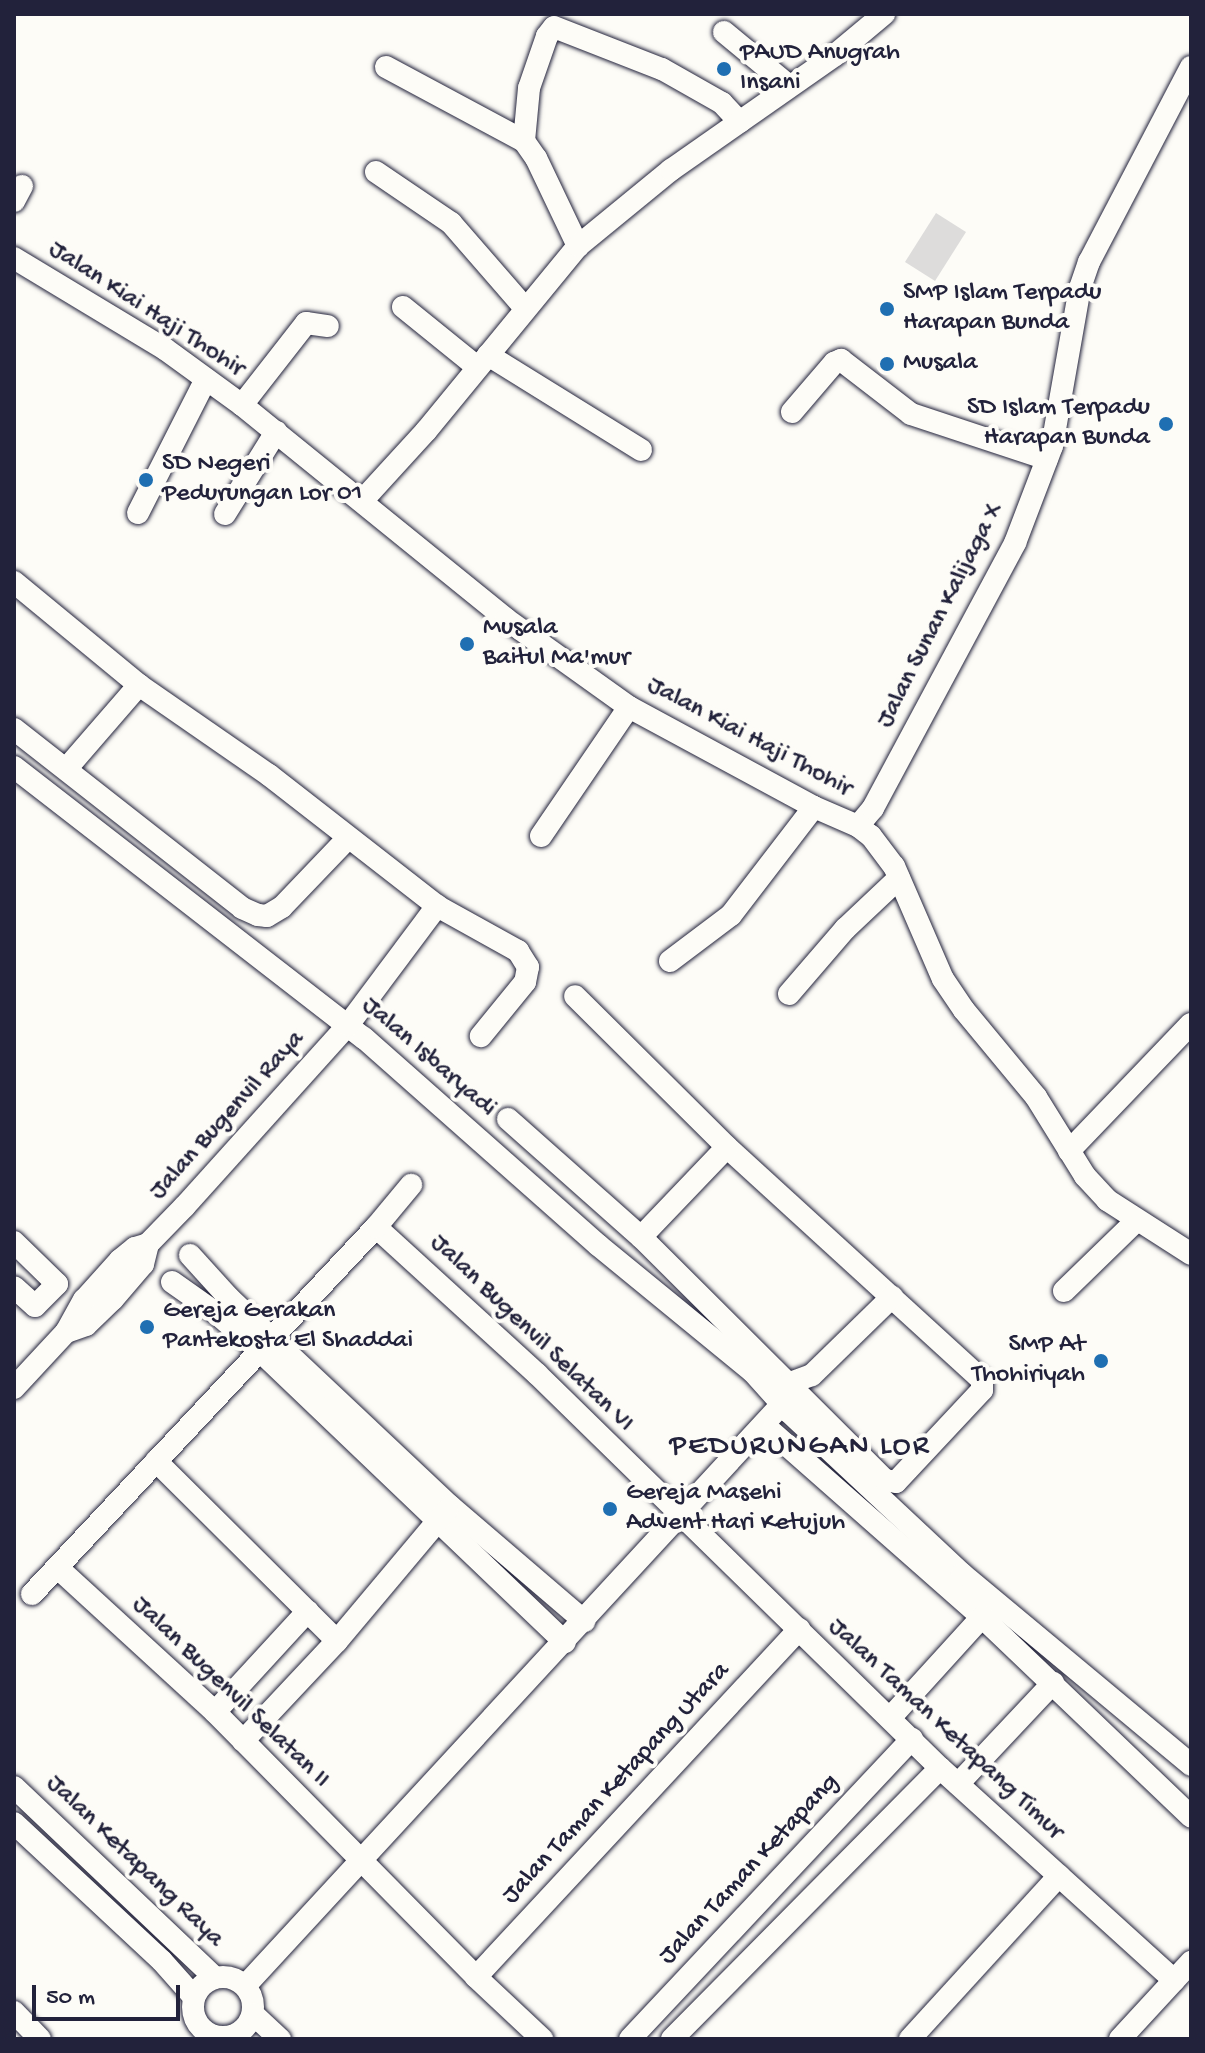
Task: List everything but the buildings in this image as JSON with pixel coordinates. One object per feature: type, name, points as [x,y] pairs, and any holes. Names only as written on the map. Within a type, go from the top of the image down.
[{"type":"street","points":[[362,501],[426,431],[524,307],[578,246],[671,170],[788,85],[835,55],[884,14]]},
{"type":"street","points":[[524,141],[529,88],[547,36],[554,27],[662,69],[722,103],[740,122]]},
{"type":"street","points":[[724,32],[788,85]]},
{"type":"street","points":[[386,67],[524,141],[536,158],[578,246]]},
{"type":"street","name":"Jalan Sunan Kalijaga X","points":[[858,826],[873,808],[1015,543],[1047,459],[1080,288],[1089,262],[1191,67]]},
{"type":"street","points":[[376,172],[451,223],[524,307]]},
{"type":"street","name":"Jalan Kiai Haji Thohir","points":[[14,258],[165,349],[242,405],[506,619],[629,707],[814,807],[858,826],[880,847],[899,878],[943,979],[964,1010],[1036,1097],[1097,1190],[1136,1221],[1191,1254]]},
{"type":"street","points":[[403,307],[482,361],[641,450]]},
{"type":"street","points":[[242,405],[306,323],[328,326]]},
{"type":"street","points":[[792,412],[834,363],[841,360],[911,414],[948,429],[1047,459]]},
{"type":"street","points":[[138,513],[206,379]]},
{"type":"street","points":[[225,514],[276,432]]},
{"type":"street","points":[[14,582],[139,685],[269,775],[347,839],[437,906],[518,951],[527,960],[525,982],[481,1036]]},
{"type":"street","points":[[67,768],[139,685]]},
{"type":"street","points":[[541,836],[629,707]]},
{"type":"street","points":[[14,729],[242,908],[258,915],[267,916],[282,907],[347,839]]},
{"type":"street","name":"Jalan Isbaryadi","points":[[14,767],[348,1025],[598,1245],[788,1399]]},
{"type":"street","points":[[670,961],[731,915],[814,807]]},
{"type":"street","points":[[789,994],[845,929],[899,878]]},
{"type":"street","name":"Jalan Bugenvil Raya","points":[[14,1388],[66,1332],[86,1325],[120,1291],[143,1264],[148,1244],[348,1025],[437,906]]},
{"type":"street","points":[[575,996],[727,1147],[982,1380],[982,1390],[894,1483],[885,1480],[788,1399]]},
{"type":"street","points":[[1069,1151],[1158,1054],[1191,1024]]},
{"type":"street","points":[[508,1119],[641,1237],[788,1399],[962,1574],[1191,1765]]},
{"type":"street","points":[[641,1237],[727,1147]]},
{"type":"street","points":[[32,1594],[376,1227],[411,1185]]},
{"type":"street","points":[[1064,1291],[1136,1221]]},
{"type":"street","name":"Jalan Bugenvil Selatan VI","points":[[376,1227],[537,1374],[682,1516]]},
{"type":"street","points":[[14,1242],[57,1284],[35,1306],[14,1287]]},
{"type":"street","points":[[190,1255],[265,1344],[444,1514],[565,1642]]},
{"type":"street","points":[[172,1282],[265,1344]]},
{"type":"street","points":[[245,1986],[788,1399],[892,1297]]},
{"type":"street","points":[[765,1426],[982,1617],[1191,1817]]},
{"type":"street","points":[[156,1461],[337,1641]]},
{"type":"street","points":[[444,1514],[584,1621]]},
{"type":"street","points":[[243,1741],[337,1641],[444,1514]]},
{"type":"street","name":"Jalan Taman Ketapang Timur","points":[[682,1516],[940,1768],[1174,1980]]},
{"type":"street","name":"Jalan Bugenvil Selatan II","points":[[58,1568],[215,1712],[476,1977],[542,2039]]},
{"type":"street","points":[[215,1712],[308,1611]]},
{"type":"street","points":[[890,1718],[982,1617]]},
{"type":"street","name":"Jalan Taman Ketapang Utara","points":[[476,1977],[799,1629]]},
{"type":"street","points":[[958,1784],[1053,1683]]},
{"type":"street","name":"Jalan Taman Ketapang","points":[[630,2039],[912,1739]]},
{"type":"street","points":[[672,2039],[940,1768]]},
{"type":"street","name":"Jalan Ketapang Raya","points":[[14,1787],[215,1978]]},
{"type":"street","name":"Jalan Ketapang Raya","points":[[14,1823],[162,1961],[194,1997]]},
{"type":"street","points":[[910,2039],[1059,1876]]},
{"type":"street","points":[[767,1893],[793,1917]]},
{"type":"street","points":[[737,1925],[762,1948]]},
{"type":"street","points":[[162,1961],[179,1943]]},
{"type":"street","points":[[1120,2039],[1191,1962]]},
{"type":"street","points":[[229,1977],[245,1986],[251,1995],[253,2014],[238,2037],[221,2038],[195,2033],[194,1997],[201,1986],[215,1978],[229,1977]]},
{"type":"street","points":[[253,2014],[280,2039]]},
{"type":"shaded area","points":[[936,213],[966,232],[935,281],[905,262]]},
{"type":"place","name":"PAUD Anugrah Insani","points":[[724,69]]},
{"type":"place","name":"SMP Islam Terpadu Harapan Bunda","points":[[887,309]]},
{"type":"place","name":"Musala","points":[[887,364]]},
{"type":"place","name":"SD Islam Terpadu Harapan Bunda","points":[[1166,424]]},
{"type":"place","name":"SD Negeri Pedurungan Lor 01","points":[[146,480]]},
{"type":"place","name":"Musala Baitul Ma'mur","points":[[467,644]]},
{"type":"place","name":"Gereja Gerakan Pantekosta El Shaddai","points":[[147,1327]]},
{"type":"place","name":"SMP At Thohiriyah","points":[[1101,1361]]},
{"type":"place","name":"Gereja Masehi Advent Hari Ketujuh","points":[[610,1509]]},
{"type":"district","name":"PEDURUNGAN LOR","points":[[800,1448]]}]
